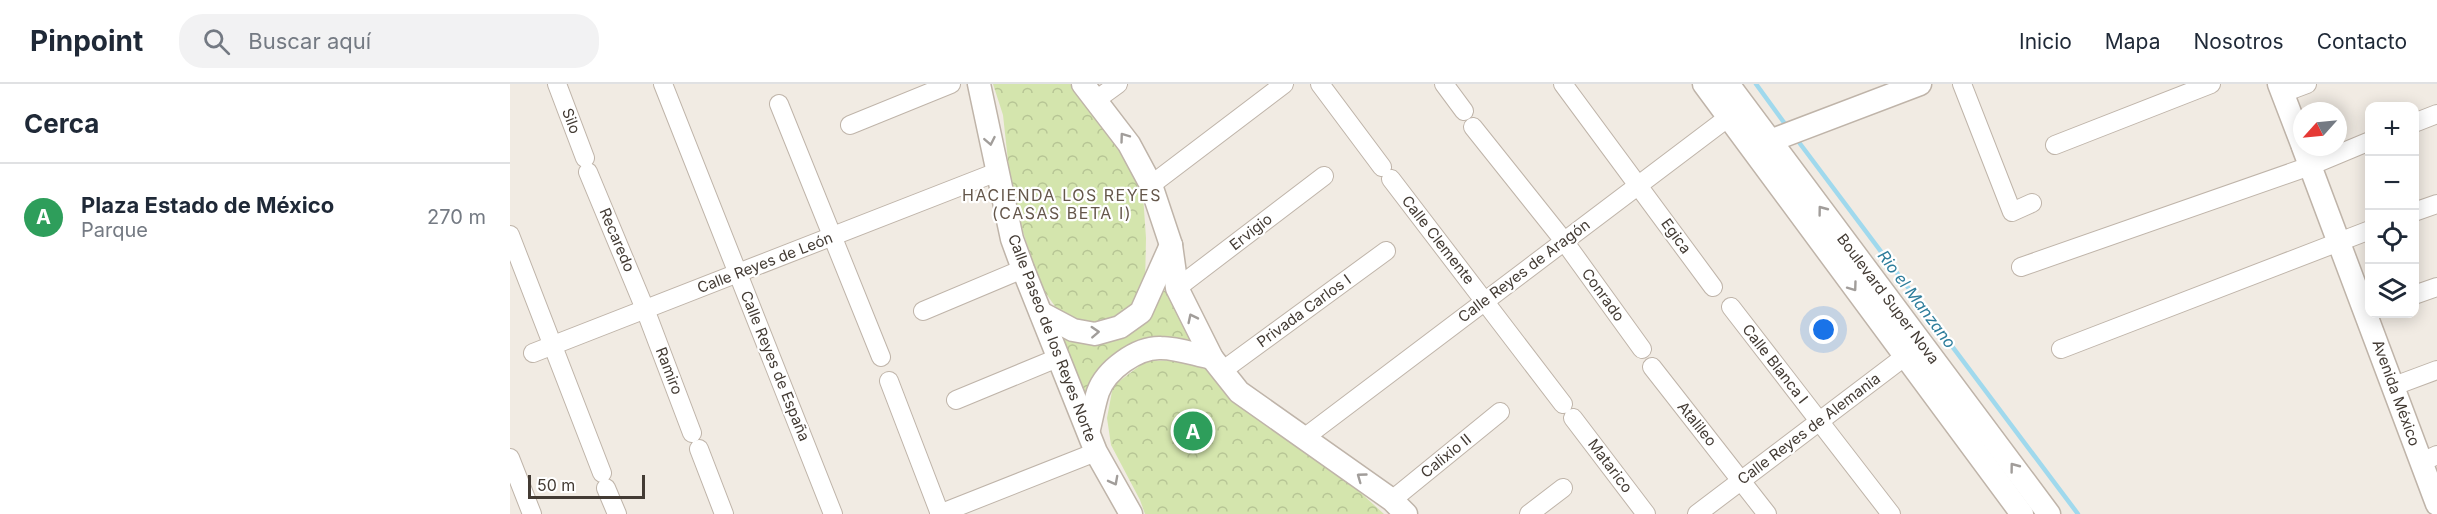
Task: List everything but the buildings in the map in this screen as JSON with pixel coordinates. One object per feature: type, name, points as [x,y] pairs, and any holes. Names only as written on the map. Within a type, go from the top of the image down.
[{"type":"street","name":"Silo","points":[[557,84],[587,165]]},
{"type":"street","name":"Calle Reyes de España","points":[[663,84],[833,514]]},
{"type":"street","points":[[850,124],[951,84]]},
{"type":"street","name":"Calle Paseo de los Reyes Norte","points":[[979,84],[1012,239],[1089,429],[1096,452],[1131,514]]},
{"type":"street","points":[[1118,84],[1089,92],[1129,144],[1150,185],[1171,244],[1177,288],[1217,365],[1239,392],[1399,507]]},
{"type":"street","points":[[1150,185],[1284,84]]},
{"type":"street","name":"Calle Clemente","points":[[1320,84],[1568,411]]},
{"type":"street","name":"Conrado","points":[[1444,84],[1564,241],[1642,349]]},
{"type":"street","name":"Egica","points":[[1563,84],[1713,287]]},
{"type":"street","name":"Boulevard Super Nova","points":[[1704,84],[1736,112],[1774,139],[2022,514]]},
{"type":"street","name":"Boulevard Super Nova","points":[[1728,84],[1736,112],[1913,350],[2049,514]]},
{"type":"street","points":[[1774,139],[1920,84]]},
{"type":"street","points":[[1962,84],[2012,212],[2032,203]]},
{"type":"street","points":[[2055,145],[2211,84]]},
{"type":"street","points":[[2281,89],[2307,84]]},
{"type":"street","name":"Avenida México","points":[[2281,89],[2293,120]]},
{"type":"street","points":[[779,104],[881,357]]},
{"type":"street","name":"Calle Reyes de Aragón","points":[[1304,438],[1736,112]]},
{"type":"street","points":[[2419,121],[2437,114]]},
{"type":"street","points":[[2347,145],[2365,142]]},
{"type":"street","points":[[2021,267],[2295,156]]},
{"type":"street","name":"Avenida México","points":[[2307,156],[2365,306]]},
{"type":"street","name":"Recaredo","points":[[587,165],[645,309]]},
{"type":"street","name":"Calle Reyes de León","points":[[533,353],[997,172]]},
{"type":"street","name":"Ervigio","points":[[1177,288],[1324,176]]},
{"type":"street","points":[[2419,211],[2437,204]]},
{"type":"street","points":[[2061,349],[2365,232]]},
{"type":"street","points":[[510,235],[617,514]]},
{"type":"street","points":[[1041,313],[1073,330],[1095,334],[1119,327],[1141,312],[1171,244]]},
{"type":"street","name":"Privada Carlos I","points":[[1217,365],[1386,251]]},
{"type":"street","points":[[923,311],[1023,269]]},
{"type":"street","points":[[2419,294],[2437,287]]},
{"type":"street","name":"Calle Blanca I","points":[[1731,307],[1891,514]]},
{"type":"street","name":"Ramiro","points":[[645,309],[724,514]]},
{"type":"street","name":"Avenida México","points":[[2370,318],[2394,386],[2429,459],[2437,504]]},
{"type":"street","points":[[1089,429],[1098,391],[1120,364],[1138,354],[1160,348],[1217,365]]},
{"type":"street","name":"Calle Reyes de Alemania","points":[[1697,514],[1913,350]]},
{"type":"street","points":[[956,400],[1060,357]]},
{"type":"street","name":"Atalileo","points":[[1652,367],[1767,514]]},
{"type":"street","points":[[2394,386],[2437,369]]},
{"type":"street","points":[[889,381],[939,514],[1096,452]]},
{"type":"street","name":"Matarico","points":[[1568,411],[1646,514]]},
{"type":"street","name":"Calixio II","points":[[1399,507],[1500,412]]},
{"type":"street","points":[[510,458],[532,514]]},
{"type":"street","points":[[1529,514],[1563,488]]},
{"type":"green space","points":[[993,84],[1070,84],[1119,148],[1143,195],[1146,238],[1145,286],[1128,312],[1089,324],[1059,312],[1040,285],[1023,232],[1009,170],[1003,115]]},
{"type":"green space","points":[[1163,290],[1167,292],[1193,343],[1169,340],[1084,399],[1061,334],[1076,339]]},
{"type":"green space","points":[[1179,360],[1213,372],[1247,412],[1330,465],[1384,514],[1145,514],[1111,445],[1107,418],[1113,386],[1146,361]]},
{"type":"waterway","name":"Rio el Manzano","points":[[1756,84],[1788,128]]},
{"type":"waterway","name":"Rio el Manzano","points":[[1795,137],[2078,514]]},
{"type":"place","name":"Plaza Estado de México","points":[[1193,431]]},
{"type":"district","name":"HACIENDA LOS REYES (CASAS BETA I)","points":[[1062,204]]}]
